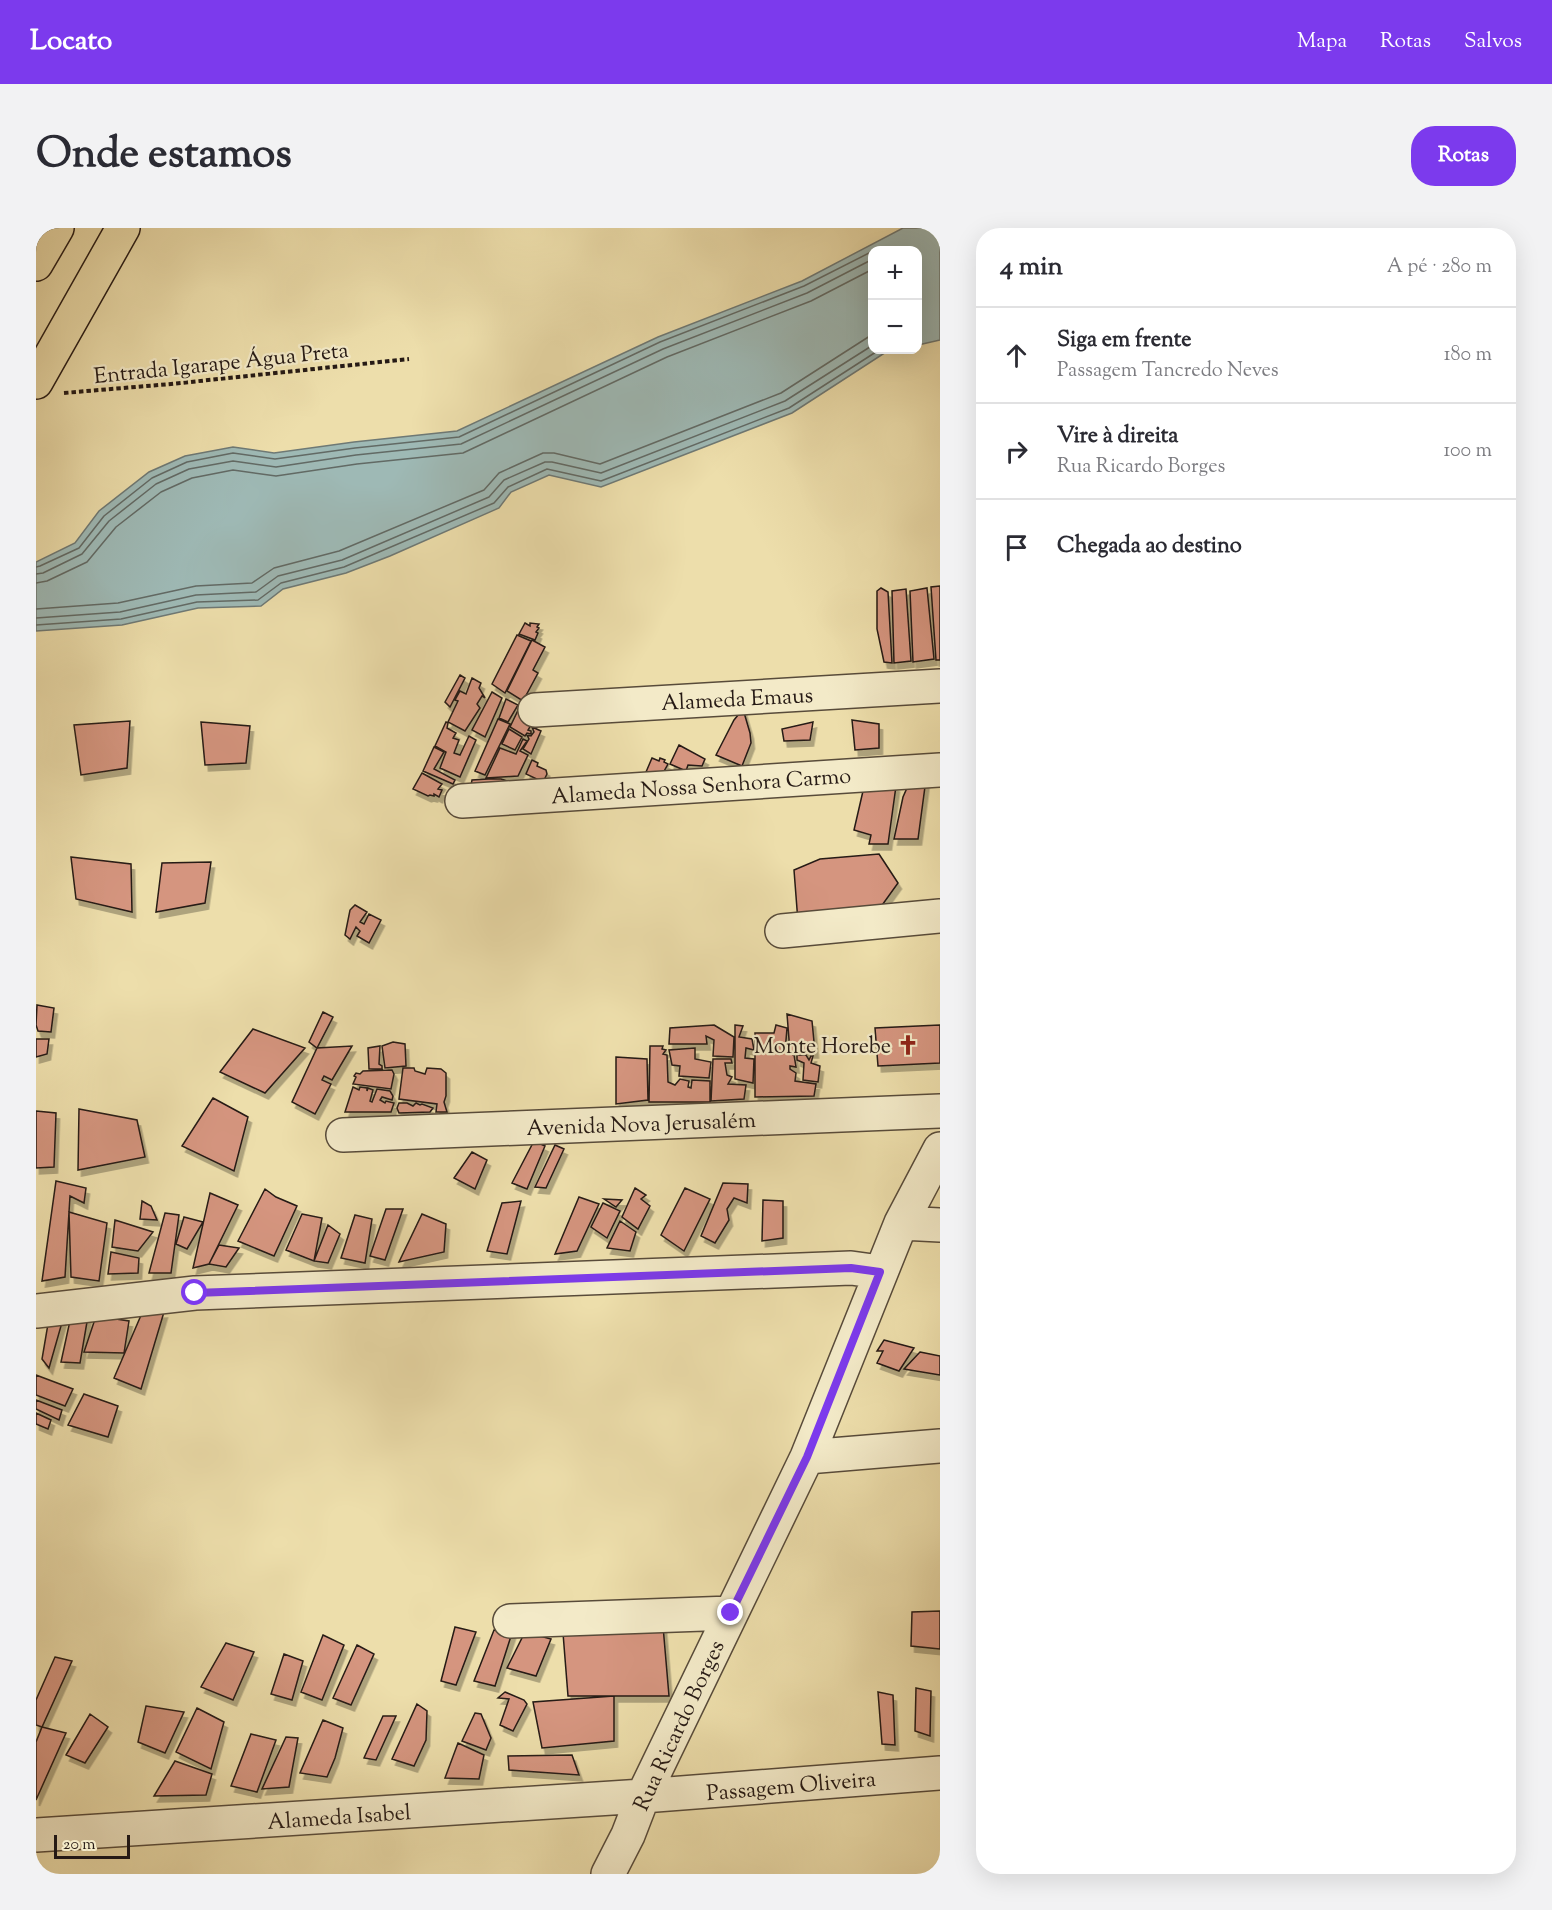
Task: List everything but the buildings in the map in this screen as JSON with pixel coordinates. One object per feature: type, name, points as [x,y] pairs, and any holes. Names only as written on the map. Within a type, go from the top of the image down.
[{"type":"main road","points":[[36,264],[57,228]]},
{"type":"main road","points":[[47,388],[123,228]]},
{"type":"street","name":"Alameda Emaus","points":[[535,710],[940,686]]},
{"type":"street","name":"Alameda Nossa Senhora Carmo","points":[[462,801],[940,770]]},
{"type":"street","points":[[782,931],[940,916]]},
{"type":"street","name":"Avenida Nova Jerusalém","points":[[343,1135],[940,1111]]},
{"type":"street","name":"Rua Ricardo Borges","points":[[608,1874],[628,1835],[643,1796],[807,1457],[901,1223],[940,1149]]},
{"type":"street","points":[[901,1223],[940,1225]]},
{"type":"street","points":[[36,1311],[195,1293],[851,1268],[880,1272]]},
{"type":"street","points":[[807,1457],[940,1446]]},
{"type":"street","points":[[510,1621],[731,1613]]},
{"type":"street","name":"Passagem Oliveira","points":[[643,1796],[940,1773]]},
{"type":"street","name":"Alameda Isabel","points":[[36,1835],[643,1796]]},
{"type":"path","name":"Entrada Igarape Água Preta","points":[[47,388],[171,384],[409,359]]},
{"type":"water","points":[[903,228],[940,228],[940,340],[922,344],[922,246],[869,246]]},
{"type":"water","points":[[868,246],[868,354],[883,354],[792,413],[601,487],[549,475],[511,492],[499,508],[346,573],[283,589],[261,606],[198,608],[122,625],[36,631],[36,562],[75,543],[99,511],[149,472],[185,456],[233,447],[274,453],[457,431],[658,337],[802,281]]},
{"type":"place","name":"Monte Horebe","points":[[908,1045]]},
{"type":"route","points":[[195,1293],[851,1268],[880,1272],[807,1457],[731,1613]]}]
